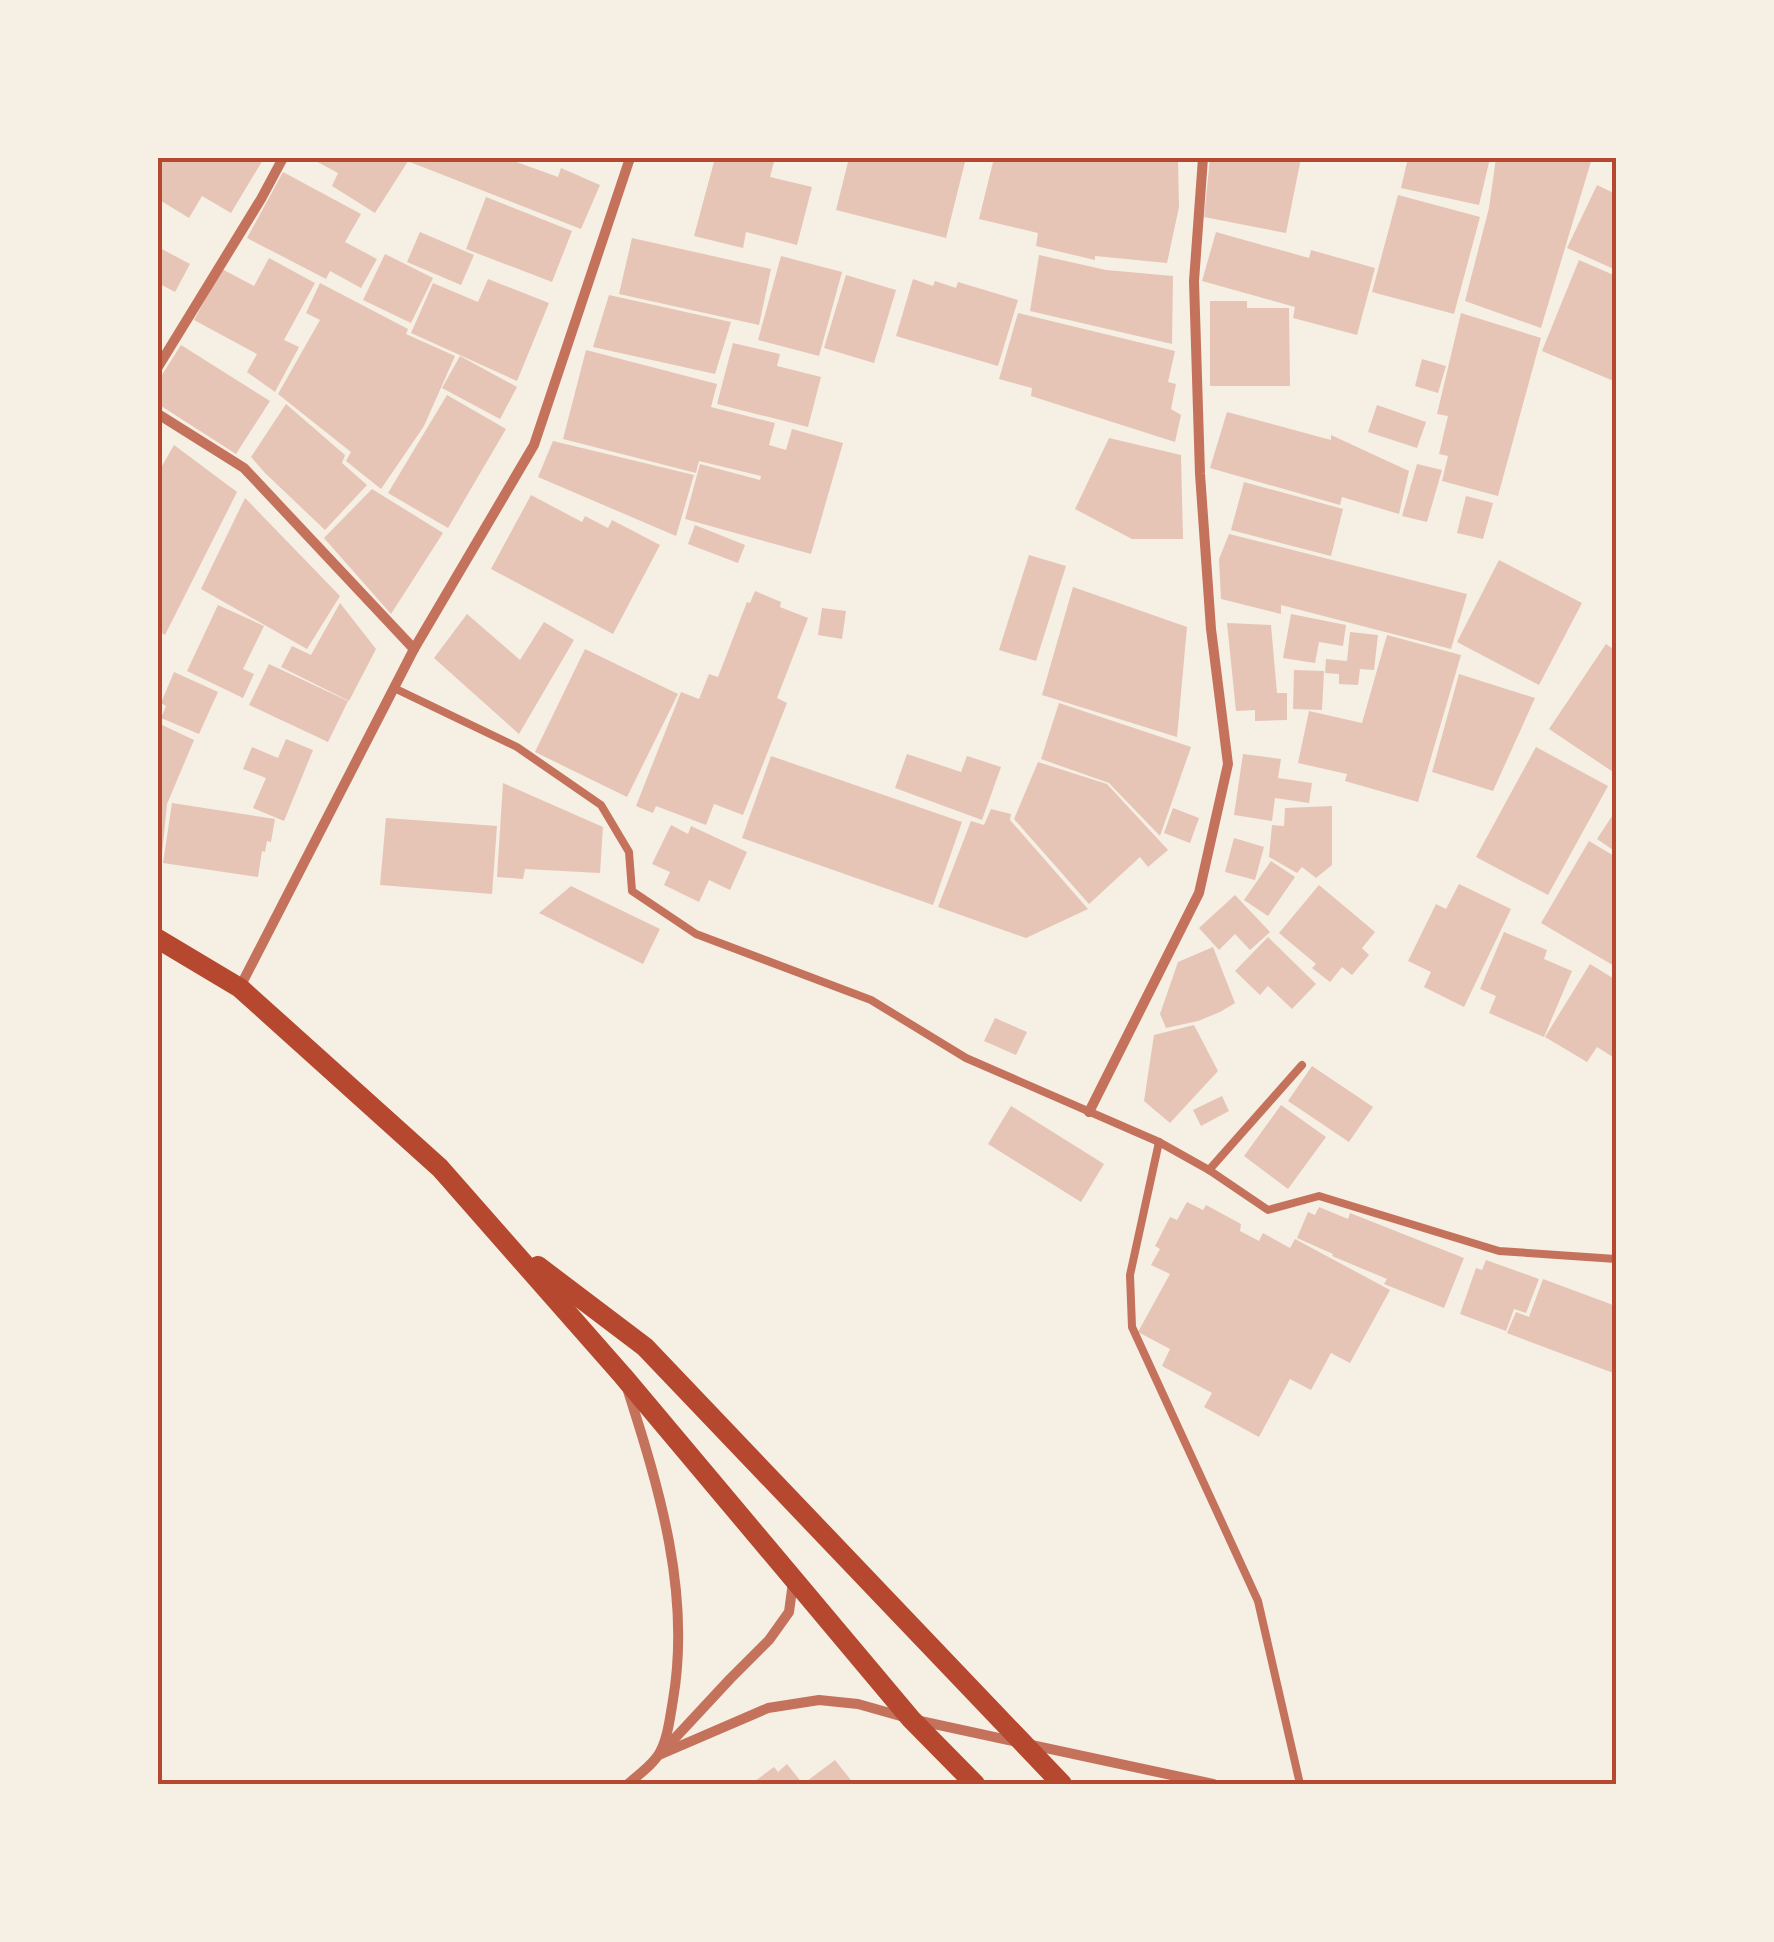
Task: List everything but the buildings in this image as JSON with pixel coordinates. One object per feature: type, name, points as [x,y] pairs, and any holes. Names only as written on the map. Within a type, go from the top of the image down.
[{"type":"main road","points":[[158,938],[240,988],[440,1168],[623,1376],[911,1719],[974,1784]]},
{"type":"main road","points":[[504,1241],[645,1347],[1062,1784]]},
{"type":"street","points":[[158,367],[282,158]]},
{"type":"street","points":[[240,988],[414,649],[534,446],[630,158]]},
{"type":"street","points":[[1090,1112],[1199,893],[1228,764],[1211,629],[1200,474],[1194,281],[1202,158]]},
{"type":"street","points":[[158,414],[244,468],[414,649]]},
{"type":"street","points":[[623,1376],[657,1481],[675,1576],[679,1626],[676,1683],[659,1755]]},
{"type":"street","points":[[628,1784],[770,1640],[789,1612],[793,1577]]},
{"type":"street","points":[[659,1755],[768,1708],[819,1700],[858,1704],[1213,1784]]},
{"type":"lane","points":[[394,688],[517,746],[602,805],[629,852],[632,890],[696,934],[871,1000],[966,1058],[1158,1142],[1209,1170],[1268,1210],[1320,1196],[1500,1251],[1616,1259]]},
{"type":"lane","points":[[1209,1170],[1302,1065]]},
{"type":"lane","points":[[1158,1142],[1130,1275],[1132,1326],[1258,1601],[1300,1784]]}]
